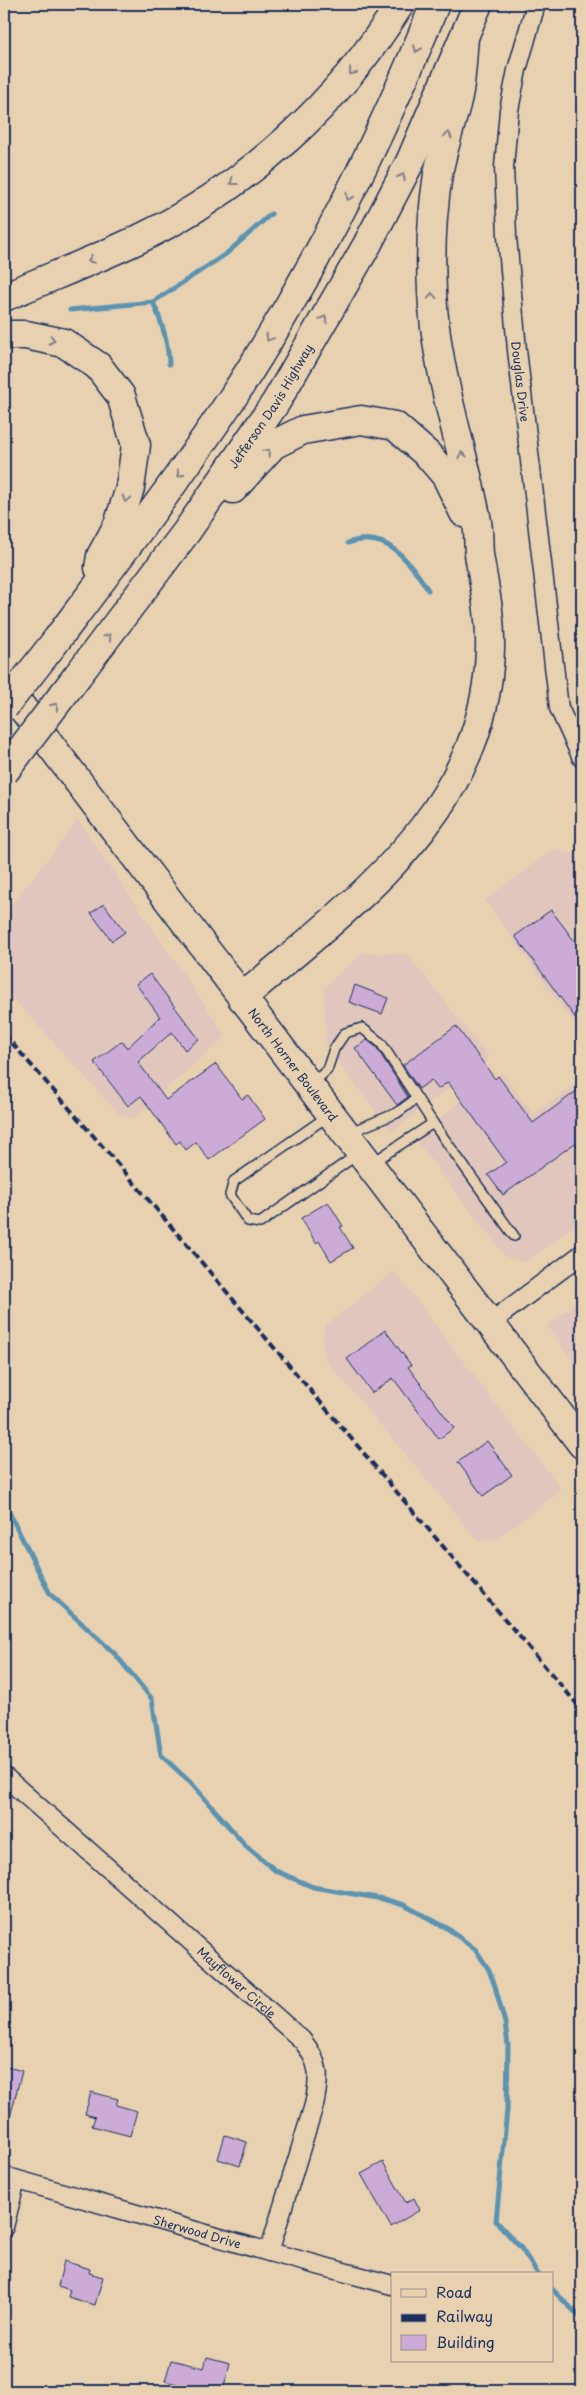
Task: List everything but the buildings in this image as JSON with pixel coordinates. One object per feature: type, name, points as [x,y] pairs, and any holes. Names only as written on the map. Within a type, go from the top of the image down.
[{"type":"main road","points":[[4,297],[143,237],[214,197],[263,161],[327,101],[381,35],[400,4]]},
{"type":"main road","points":[[4,708],[130,544],[209,433],[266,344],[312,266],[375,146],[435,4]]},
{"type":"main road","name":"Jefferson Davis Highway","points":[[4,772],[187,531],[276,402],[367,245],[410,162],[478,4]]},
{"type":"main road","points":[[242,998],[385,874],[423,829],[454,783],[475,734],[487,679],[490,626],[487,590],[480,555],[477,519],[439,364],[432,293],[433,210],[439,171],[458,94],[464,38]]},
{"type":"main road","points":[[4,335],[26,335],[64,343],[98,366],[121,396],[136,445],[130,488],[118,525],[101,556],[96,587]]},
{"type":"main road","points":[[142,592],[198,541],[235,487],[273,445],[304,430],[361,420],[395,426],[428,455],[446,476],[457,495],[480,555]]},
{"type":"main road","name":"North Horner Boulevard","points":[[4,684],[582,1444]]},
{"type":"street","name":"Douglas Drive","points":[[536,4],[519,61],[509,110],[504,167],[507,236],[517,350],[558,708],[582,758]]},
{"type":"street","points":[[491,1322],[582,1254]]},
{"type":"street","name":"Mayflower Circle","points":[[4,1776],[302,2040],[315,2058],[318,2083],[314,2105],[269,2252]]},
{"type":"street","points":[[4,2227],[10,2178]]},
{"type":"street","name":"Sherwood Drive","points":[[10,2178],[391,2285]]},
{"type":"lane","points":[[310,1086],[327,1070],[334,1050],[345,1033],[362,1028],[381,1042],[433,1123],[514,1236]]},
{"type":"lane","points":[[417,1098],[352,1141],[260,1223],[248,1221],[230,1195],[234,1181],[352,1141],[433,1123]]},
{"type":"shaded area","points":[[78,820],[226,1036],[133,1118],[119,1114],[4,988],[4,915]]},
{"type":"shaded area","points":[[554,849],[577,855],[582,862],[582,1035],[485,900]]},
{"type":"shaded area","points":[[362,953],[407,954],[489,1057],[391,1132],[326,1046],[324,988]]},
{"type":"shaded area","points":[[501,1072],[533,1114],[582,1080],[582,1220],[526,1262],[506,1257],[418,1143],[419,1137],[460,1101]]},
{"type":"shaded area","points":[[394,1271],[562,1490],[498,1538],[479,1542],[325,1359],[322,1342],[325,1326]]},
{"type":"shaded area","points":[[582,1298],[582,1373],[547,1326]]},
{"type":"waterway","points":[[70,310],[153,302],[226,254],[271,214]]},
{"type":"waterway","points":[[153,302],[164,332],[169,364]]},
{"type":"waterway","points":[[348,543],[374,540],[396,550],[413,568],[428,590]]},
{"type":"waterway","points":[[4,1502],[50,1594],[115,1654],[152,1699],[161,1755],[192,1784],[244,1844],[276,1871],[313,1887],[383,1899],[404,1905],[447,1928],[476,1950],[489,1970],[495,1986],[505,2023],[508,2045],[507,2110],[496,2221],[521,2248],[537,2272]]},
{"type":"waterway","points":[[554,2291],[582,2319]]},
{"type":"railway","points":[[4,1034],[118,1164],[582,1710]]}]
